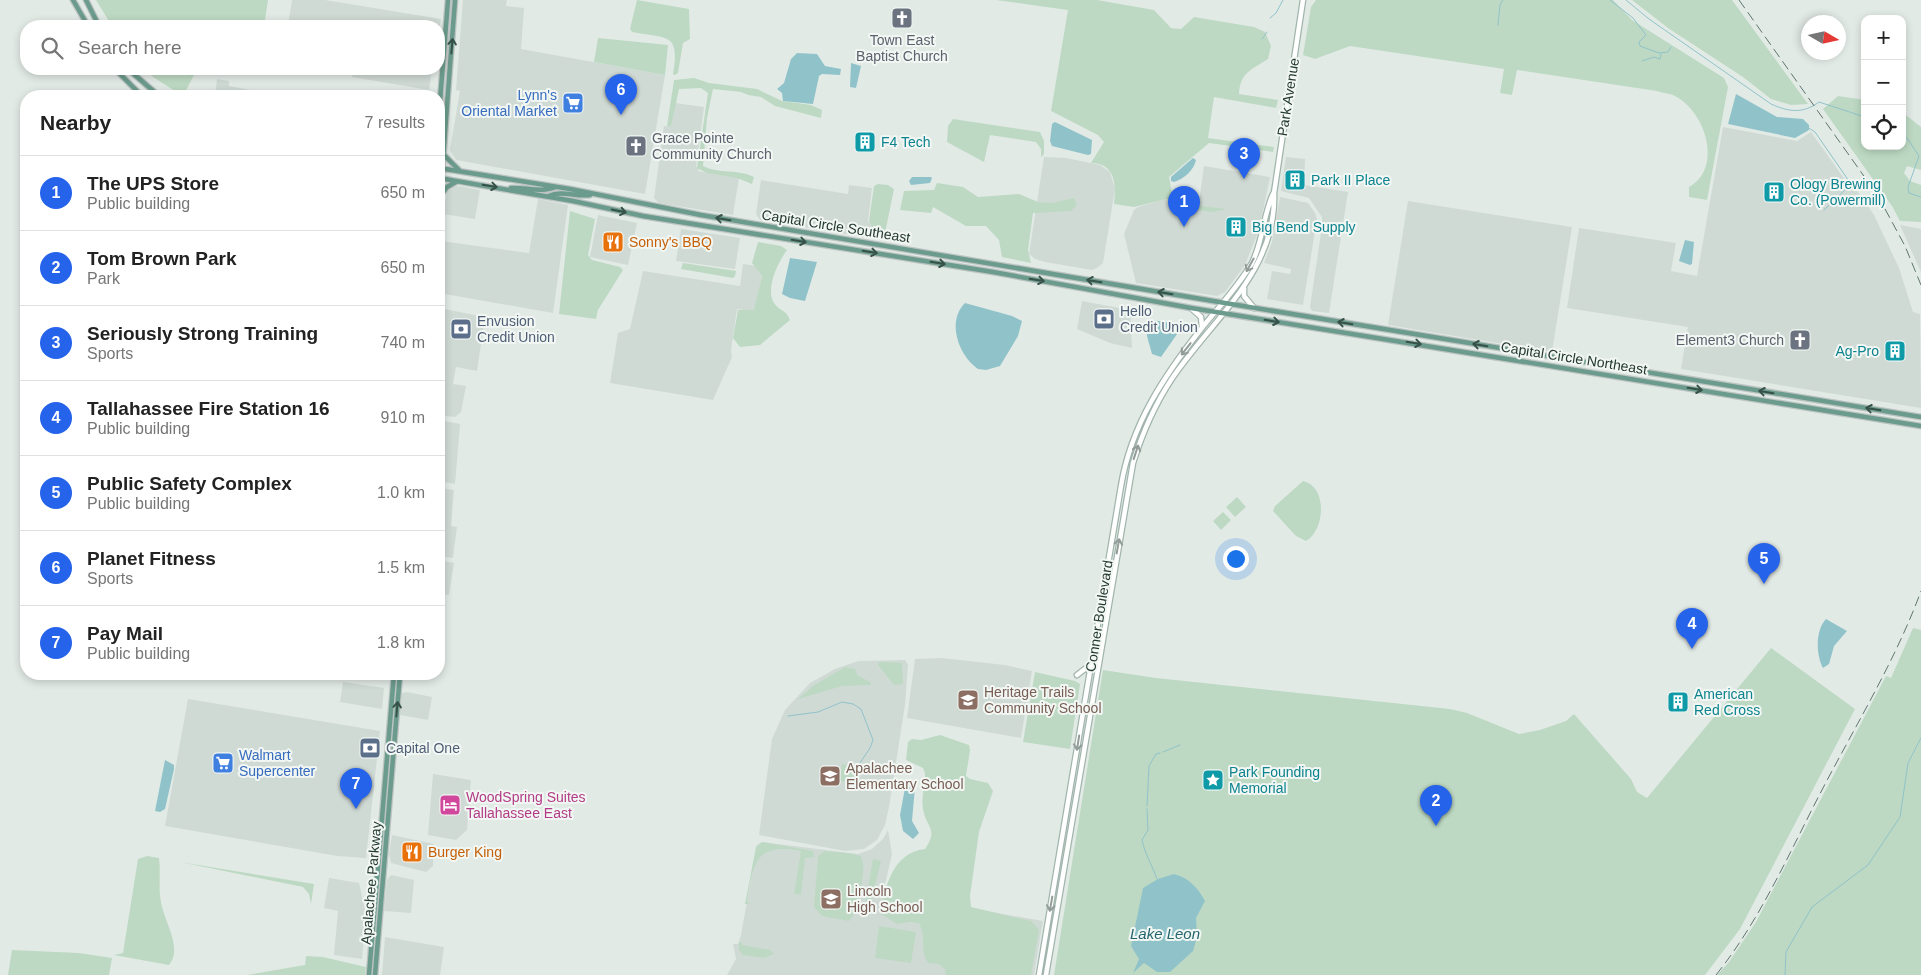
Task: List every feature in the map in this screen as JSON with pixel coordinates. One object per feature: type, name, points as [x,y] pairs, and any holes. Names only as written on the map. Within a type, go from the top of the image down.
[{"type":"main road","points":[[73,0],[85,20]]},
{"type":"main road","points":[[86,0],[96,20]]},
{"type":"main road","points":[[445,37],[448,0]]},
{"type":"main road","points":[[445,130],[456,0]]},
{"type":"main road","name":"Park Avenue","points":[[1224,313],[1244,287],[1264,252],[1273,214],[1274,193],[1303,0]]},
{"type":"main road","points":[[446,25],[453,26]]},
{"type":"main road","points":[[121,75],[136,90]]},
{"type":"main road","points":[[135,75],[152,90]]},
{"type":"main road","points":[[441,90],[442,75]]},
{"type":"main road","points":[[441,86],[448,93]]},
{"type":"main road","points":[[445,156],[460,171]]},
{"type":"main road","name":"Capital Circle Southeast","points":[[445,169],[751,223],[1231,304]]},
{"type":"main road","name":"Capital Circle Southeast","points":[[445,180],[549,197],[643,216],[1054,283],[1224,313]]},
{"type":"main road","points":[[445,190],[457,182]]},
{"type":"main road","points":[[504,189],[526,187],[546,190],[554,187]]},
{"type":"main road","points":[[549,197],[557,193],[573,196],[594,194]]},
{"type":"main road","name":"Park Avenue","points":[[1216,311],[1252,262],[1266,219],[1268,206],[1274,193]]},
{"type":"main road","points":[[1266,219],[1273,214]]},
{"type":"main road","points":[[738,231],[751,223]]},
{"type":"main road","points":[[1054,283],[1061,275]]},
{"type":"main road","points":[[1244,287],[1244,296],[1254,308]]},
{"type":"main road","points":[[1140,298],[1142,289]]},
{"type":"main road","name":"Capital Circle Northeast","points":[[1231,304],[1921,417]]},
{"type":"main road","points":[[1191,308],[1201,317],[1202,328]]},
{"type":"main road","name":"Conner Boulevard","points":[[1039,975],[1121,482],[1135,436],[1158,388],[1216,311]]},
{"type":"main road","name":"Capital Circle Northeast","points":[[1224,313],[1921,426]]},
{"type":"main road","name":"Conner Boulevard","points":[[1046,975],[1129,484],[1142,435],[1164,392],[1224,313]]},
{"type":"main road","points":[[1377,337],[1379,329]]},
{"type":"main road","points":[[1613,376],[1615,367]]},
{"type":"main road","points":[[1158,388],[1164,392]]},
{"type":"main road","points":[[1121,482],[1129,484]]},
{"type":"main road","points":[[1076,675],[1091,664]]},
{"type":"main road","name":"Apalachee Parkway","points":[[369,975],[393,680]]},
{"type":"main road","name":"Apalachee Parkway","points":[[375,973],[399,680]]},
{"type":"main road","points":[[386,769],[391,781]]},
{"type":"main road","points":[[1062,838],[1069,838]]},
{"type":"main road","points":[[371,956],[376,963]]},
{"type":"main road","points":[[370,964],[375,973]]},
{"type":"shaded area","points":[[292,0],[325,0],[441,19],[441,20],[289,20]]},
{"type":"shaded area","points":[[463,0],[507,0],[506,6],[524,8],[521,49],[665,75],[645,194],[456,160],[450,150],[460,91],[456,90]]},
{"type":"shaded area","points":[[352,75],[431,75],[429,90],[352,77]]},
{"type":"shaded area","points":[[217,79],[229,81],[229,86],[251,90],[216,90]]},
{"type":"shaded area","points":[[675,103],[704,107],[696,167],[699,168],[698,171],[739,178],[733,215],[659,203],[654,198],[664,126],[671,127]]},
{"type":"shaded area","points":[[1723,127],[1797,141],[1811,132],[1848,184],[1858,192],[1874,215],[1899,268],[1913,312],[1920,314],[1921,408],[1681,369],[1688,327],[1567,308],[1579,228],[1676,243],[1671,271],[1697,276]]},
{"type":"shaded area","points":[[1044,157],[1066,158],[1100,165],[1110,172],[1115,189],[1103,263],[1097,268],[1092,270],[1045,262],[1035,259],[1029,254]]},
{"type":"shaded area","points":[[1286,157],[1305,159],[1304,185],[1348,192],[1329,313],[1312,311],[1310,307],[1322,217],[1309,198],[1281,191]]},
{"type":"shaded area","points":[[1204,166],[1270,177],[1259,230],[1245,265],[1225,292],[1217,296],[1136,283],[1124,234],[1134,210],[1165,199],[1181,207],[1198,209]]},
{"type":"shaded area","points":[[761,180],[848,194],[849,185],[872,188],[868,222],[872,223],[870,238],[760,220],[756,214]]},
{"type":"shaded area","points":[[458,186],[480,190],[475,219],[445,214],[447,191],[451,187]]},
{"type":"shaded area","points":[[1280,197],[1308,203],[1317,219],[1303,305],[1267,299],[1272,271],[1290,274],[1291,269],[1264,263],[1272,242]]},
{"type":"shaded area","points":[[538,199],[568,205],[553,313],[445,294],[445,242],[529,253]]},
{"type":"shaded area","points":[[1408,201],[1572,227],[1552,352],[1388,325]]},
{"type":"shaded area","name":"Sonny's BBQ","points":[[598,215],[637,223],[628,265],[590,257]]},
{"type":"shaded area","points":[[1900,225],[1921,229],[1921,272],[1920,270]]},
{"type":"shaded area","points":[[681,229],[740,238],[735,269],[676,261]]},
{"type":"shaded area","points":[[743,264],[757,266],[762,273],[756,312],[737,309],[731,350],[732,357],[713,400],[610,383],[618,333],[630,329],[643,271],[740,286]]},
{"type":"shaded area","name":"Hello Credit Union","points":[[1082,301],[1130,310],[1132,348],[1110,343],[1077,329]]},
{"type":"shaded area","points":[[445,309],[485,317],[477,371],[456,367],[453,384],[466,386],[461,412],[455,417],[445,416]]},
{"type":"shaded area","points":[[445,421],[460,424],[455,484],[445,482]]},
{"type":"shaded area","points":[[445,489],[454,490],[451,526],[457,527],[453,558],[445,557]]},
{"type":"shaded area","points":[[445,561],[454,563],[449,595],[445,595]]},
{"type":"shaded area","name":"Heritage Trails Community School","points":[[941,658],[1005,665],[1032,671],[1021,738],[907,718],[915,659]]},
{"type":"shaded area","name":"Apalachee Elementary School","points":[[905,660],[908,665],[905,705],[889,807],[885,825],[877,840],[864,849],[845,851],[759,835],[772,739],[785,710],[810,683],[835,669],[858,661]]},
{"type":"shaded area","points":[[343,682],[384,688],[382,709],[340,702]]},
{"type":"shaded area","points":[[407,692],[432,697],[428,720],[400,715],[402,693]]},
{"type":"shaded area","points":[[188,699],[380,731],[366,858],[337,856],[165,826]]},
{"type":"shaded area","name":"WoodSpring Suites Tallahassee East","points":[[433,774],[471,780],[467,830],[456,840],[428,835]]},
{"type":"shaded area","name":"Lincoln High School","points":[[888,830],[892,854],[883,893],[1043,921],[1034,975],[727,975],[736,959],[733,944],[738,944],[741,935],[757,845],[762,842],[858,854],[872,849],[883,839]]},
{"type":"shaded area","name":"Burger King","points":[[392,835],[434,844],[433,866],[426,872],[391,863],[389,854]]},
{"type":"shaded area","points":[[391,875],[414,880],[411,913],[384,911],[387,880]]},
{"type":"shaded area","points":[[329,878],[359,883],[366,914],[362,959],[334,955],[338,911],[324,908]]},
{"type":"shaded area","points":[[385,937],[444,947],[440,975],[382,975]]},
{"type":"green space","points":[[96,0],[268,0],[265,20],[108,20]]},
{"type":"green space","points":[[637,0],[689,9],[690,39],[683,43],[678,73],[675,75],[673,74],[675,51],[673,44],[663,37],[632,32],[630,29]]},
{"type":"green space","points":[[996,0],[1097,0],[1154,10],[1171,28],[1181,29],[1194,17],[1254,27],[1265,32],[1271,46],[1268,59],[1247,73],[1242,81],[1239,94],[1278,100],[1276,108],[1214,97],[1208,138],[1274,147],[1273,152],[1209,143],[1169,177],[1173,198],[1200,206],[1227,209],[1213,212],[1190,209],[1166,199],[1134,207],[1114,204],[1115,189],[1113,176],[1105,167],[1091,163],[1104,142],[1098,135],[1051,111],[1068,10]]},
{"type":"green space","points":[[1316,0],[1613,0],[1632,20],[1724,78],[1728,87],[1707,200],[1689,197],[1689,187],[1699,178],[1706,167],[1708,154],[1702,127],[1695,114],[1675,96],[1657,91],[1517,70],[1512,95],[1500,93],[1504,69],[1350,46],[1315,59],[1303,55],[1311,7]]},
{"type":"green space","points":[[1632,0],[1732,0],[1808,104],[1791,105],[1771,99],[1743,77],[1668,28]]},
{"type":"green space","points":[[598,38],[668,45],[665,75],[594,62]]},
{"type":"green space","points":[[151,75],[194,75],[186,90],[174,90]]},
{"type":"green space","points":[[694,78],[709,83],[757,89],[782,101],[811,105],[822,110],[821,118],[775,106],[761,97],[741,92],[713,89],[707,118],[703,166],[754,177],[752,184],[737,178],[707,173],[697,168],[708,93],[701,88],[679,89],[671,127],[667,126],[674,80]]},
{"type":"green space","points":[[1838,96],[1861,99],[1861,150],[1906,150],[1906,115],[1921,127],[1921,170],[1907,166],[1904,173],[1910,181],[1921,185],[1921,222],[1900,221],[1892,206],[1823,109]]},
{"type":"green space","points":[[953,119],[1040,132],[1044,141],[1044,154],[1041,157],[1041,149],[1036,142],[990,135],[984,162],[947,142],[948,126]]},
{"type":"green space","points":[[937,183],[963,187],[978,197],[1019,194],[1038,202],[1052,203],[1074,198],[1077,205],[1071,211],[1033,213],[1028,250],[1031,263],[1002,257],[999,240],[986,226],[966,226],[933,207],[931,213],[900,210],[904,191],[934,190]]},
{"type":"green space","points":[[878,184],[888,185],[894,189],[884,238],[877,237],[869,221],[874,186]]},
{"type":"green space","points":[[570,211],[595,219],[588,255],[592,260],[620,267],[623,270],[598,310],[596,319],[559,314]]},
{"type":"green space","points":[[758,242],[781,246],[787,250],[777,268],[771,290],[774,303],[787,314],[790,320],[760,345],[740,347],[733,338],[738,310],[754,310],[762,276],[752,263]]},
{"type":"green space","points":[[683,263],[736,271],[735,276],[733,278],[681,269]]},
{"type":"green space","points":[[1303,481],[1317,491],[1321,509],[1317,528],[1306,541],[1296,536],[1273,511],[1275,506]]},
{"type":"green space","points":[[1237,497],[1246,507],[1235,517],[1226,507]]},
{"type":"green space","points":[[1223,512],[1231,520],[1221,530],[1213,521]]},
{"type":"green space","points":[[1913,628],[1921,630],[1921,975],[1717,975],[1729,962],[1756,922],[1886,676],[1891,678]]},
{"type":"green space","points":[[1771,648],[1855,709],[1740,929],[1705,975],[1054,975],[1103,670],[1156,678],[1450,709],[1467,713],[1519,734],[1540,730],[1566,721],[1574,714],[1631,779],[1637,792],[1647,798]]},
{"type":"green space","points":[[879,662],[902,663],[903,684],[894,685],[878,665]]},
{"type":"green space","points":[[845,667],[855,669],[857,675],[870,682],[871,685],[842,686],[798,699],[813,686]]},
{"type":"green space","points":[[1035,672],[1075,681],[1080,684],[1070,749],[1023,742]]},
{"type":"green space","points":[[940,735],[969,745],[966,776],[970,779],[988,783],[993,791],[979,832],[970,896],[971,907],[1031,921],[1039,930],[1031,975],[946,975],[945,969],[939,964],[928,963],[925,958],[923,934],[919,923],[897,924],[880,913],[892,872],[905,857],[925,849],[931,837],[923,805],[925,773],[923,768],[906,760],[908,742],[912,739],[921,740]]},
{"type":"green space","points":[[842,764],[856,766],[853,783],[839,781]]},
{"type":"green space","points":[[762,842],[813,851],[814,857],[805,858],[801,895],[794,894],[801,851],[774,850],[765,853],[759,859],[752,877],[747,902],[750,904],[745,904],[756,847]]},
{"type":"green space","points":[[825,851],[857,855],[862,860],[863,877],[861,888],[855,909],[849,921],[822,916],[814,907],[818,856]]},
{"type":"green space","points":[[147,856],[159,858],[161,902],[174,947],[172,961],[169,965],[114,955],[123,953],[138,859]]},
{"type":"green space","points":[[873,859],[881,861],[869,910],[872,912],[866,913],[864,911]]},
{"type":"green space","points":[[180,862],[314,884],[311,904],[309,894],[303,887]]},
{"type":"green space","points":[[879,926],[916,932],[911,963],[875,958]]},
{"type":"green space","points":[[742,942],[742,945],[770,950],[774,954],[764,958],[743,955],[739,950],[739,943]]},
{"type":"green space","points":[[12,950],[79,953],[112,958],[109,975],[8,975]]},
{"type":"green space","points":[[306,956],[323,957],[366,967],[365,975],[247,975],[305,965]]},
{"type":"water","points":[[797,53],[817,54],[825,66],[841,69],[840,75],[822,74],[819,76],[813,104],[783,101],[782,93],[777,89],[784,83],[791,59]]},
{"type":"water","points":[[851,63],[861,66],[856,88],[850,87]]},
{"type":"water","points":[[1736,94],[1777,117],[1803,119],[1809,125],[1809,130],[1795,138],[1728,124]]},
{"type":"water","points":[[1055,122],[1092,140],[1091,154],[1088,155],[1052,146],[1050,141],[1052,124]]},
{"type":"water","points":[[1193,158],[1196,160],[1195,164],[1188,174],[1178,181],[1171,181],[1171,177]]},
{"type":"water","points":[[912,177],[932,178],[930,183],[911,185],[909,181]]},
{"type":"water","points":[[1685,240],[1694,242],[1692,264],[1690,265],[1679,261]]},
{"type":"water","points":[[790,258],[817,262],[805,301],[782,294]]},
{"type":"water","points":[[965,303],[1012,316],[1022,321],[1018,336],[1000,366],[986,370],[978,369],[965,356],[957,338],[956,320],[959,311]]},
{"type":"water","points":[[1152,320],[1179,324],[1182,327],[1161,357],[1152,354],[1148,341],[1147,327]]},
{"type":"water","points":[[1826,619],[1847,631],[1834,646],[1829,664],[1823,668],[1819,657],[1818,636]]},
{"type":"water","points":[[165,760],[174,765],[174,769],[165,809],[160,812],[155,811]]},
{"type":"water","points":[[910,784],[915,787],[912,821],[919,833],[913,839],[903,831],[900,815],[905,788],[906,785]]},
{"type":"water","name":"Lake Leon","points":[[1174,874],[1192,884],[1205,901],[1196,918],[1197,937],[1193,951],[1170,972],[1157,972],[1144,963],[1133,973],[1139,959],[1131,946],[1143,888],[1158,879]]},
{"type":"waterway","points":[[1270,18],[1276,13],[1283,0]]},
{"type":"waterway","points":[[1498,25],[1500,5],[1503,0]]},
{"type":"waterway","points":[[1610,0],[1633,18],[1646,35],[1639,42],[1640,46],[1659,53],[1668,52],[1671,47]]},
{"type":"waterway","points":[[1626,0],[1649,19],[1771,104],[1784,109],[1802,110],[1819,102],[1861,116]]},
{"type":"waterway","points":[[1262,39],[1267,32]]},
{"type":"waterway","points":[[1642,61],[1654,57],[1660,59],[1661,54]]},
{"type":"waterway","points":[[1807,127],[1815,132],[1851,184],[1824,210]]},
{"type":"waterway","points":[[1906,138],[1919,156],[1908,187],[1909,193],[1921,197]]},
{"type":"waterway","points":[[788,716],[818,712],[842,702],[853,704],[861,709],[873,740],[860,763],[857,785]]},
{"type":"waterway","points":[[1785,975],[1786,952],[1812,907],[1868,865],[1900,817],[1908,763],[1921,738]]},
{"type":"waterway","points":[[1163,752],[1180,745]]},
{"type":"waterway","points":[[1147,806],[1149,766],[1156,754],[1160,753]]},
{"type":"waterway","points":[[1147,809],[1148,830],[1142,840],[1157,879]]},
{"type":"railway","points":[[1739,0],[1878,196],[1905,246],[1921,285]]},
{"type":"railway","points":[[1716,975],[1747,931],[1774,884],[1888,666],[1921,591]]},
{"type":"place","name":"Town East Baptist Church","points":[[902,18]]},
{"type":"place","name":"Lynn's Oriental Market","points":[[573,103]]},
{"type":"place","name":"Planet Fitness","points":[[621,115]]},
{"type":"place","name":"F4 Tech","points":[[865,142]]},
{"type":"place","name":"Grace Pointe Community Church","points":[[636,146]]},
{"type":"place","name":"Seriously Strong Training","points":[[1244,179]]},
{"type":"place","name":"Park II Place","points":[[1295,180]]},
{"type":"place","name":"Ology Brewing Co. (Powermill)","points":[[1774,192]]},
{"type":"place","name":"The UPS Store","points":[[1184,227]]},
{"type":"place","name":"Big Bend Supply","points":[[1236,227]]},
{"type":"place","name":"Sonny's BBQ","points":[[613,242]]},
{"type":"place","name":"Hello Credit Union","points":[[1104,319]]},
{"type":"place","name":"Envusion Credit Union","points":[[461,329]]},
{"type":"place","name":"Element3 Church","points":[[1800,340]]},
{"type":"place","name":"Ag-Pro","points":[[1895,351]]},
{"type":"place","name":"Public Safety Complex","points":[[1764,584]]},
{"type":"place","name":"Tallahassee Fire Station 16","points":[[1692,649]]},
{"type":"place","name":"Heritage Trails Community School","points":[[968,700]]},
{"type":"place","name":"American Red Cross","points":[[1678,702]]},
{"type":"place","name":"Capital One","points":[[370,748]]},
{"type":"place","name":"Walmart Supercenter","points":[[223,763]]},
{"type":"place","name":"Apalachee Elementary School","points":[[830,776]]},
{"type":"place","name":"Park Founding Memorial","points":[[1213,780]]},
{"type":"place","name":"WoodSpring Suites Tallahassee East","points":[[450,805]]},
{"type":"place","name":"Pay Mail","points":[[356,809]]},
{"type":"place","name":"Tom Brown Park","points":[[1436,826]]},
{"type":"place","name":"Burger King","points":[[412,852]]},
{"type":"place","name":"Lincoln High School","points":[[831,899]]}]
